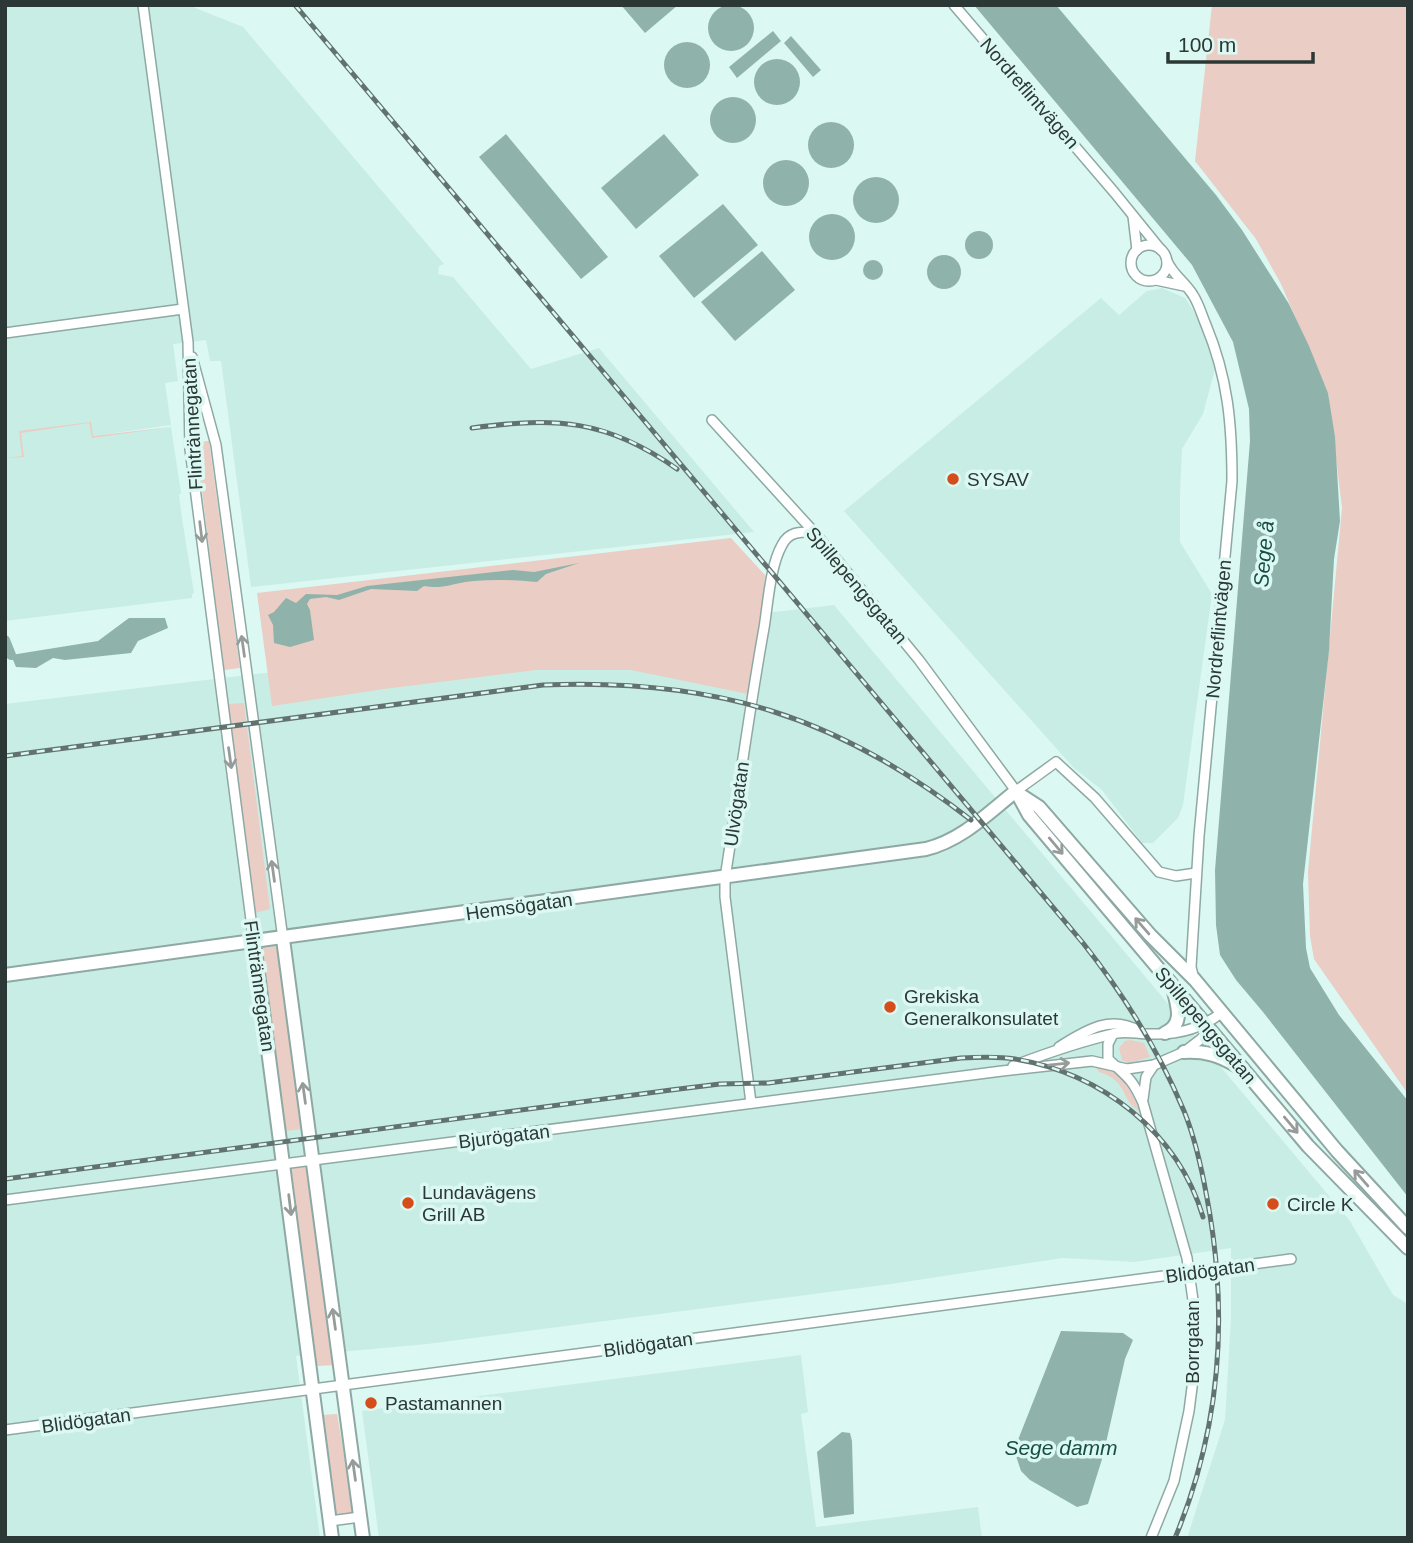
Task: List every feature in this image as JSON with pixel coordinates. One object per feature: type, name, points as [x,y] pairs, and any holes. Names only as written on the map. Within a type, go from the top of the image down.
[{"type":"street","points":[[143,5],[188,342]]},
{"type":"street","name":"Nordreflintvägen","points":[[954,5],[1161,250]]},
{"type":"street","points":[[1132,214],[1137,250],[1130,263],[1134,274],[1144,281],[1156,280],[1185,287]]},
{"type":"street","points":[[1137,250],[1150,245],[1161,250],[1167,261],[1165,272],[1156,280]]},
{"type":"street","name":"Nordreflintvägen","points":[[1167,261],[1172,272],[1194,296],[1212,340],[1226,387],[1231,428],[1231,481],[1196,873],[1191,967],[1195,981]]},
{"type":"street","points":[[5,333],[183,309]]},
{"type":"street","name":"Flintrännegatan","points":[[188,342],[216,445],[363,1538]]},
{"type":"street","name":"Flintrännegatan","points":[[188,342],[190,449],[332,1538]]},
{"type":"street","name":"Spillepengsgatan","points":[[712,420],[814,532],[919,660],[1016,791],[1028,815],[1324,1163],[1408,1248]]},
{"type":"street","name":"Ulvögatan","points":[[751,1103],[724,897],[725,878],[750,704],[773,575],[781,547],[788,537],[799,531],[814,532]]},
{"type":"street","points":[[1016,791],[1056,762],[1095,798],[1159,872],[1176,876],[1196,873]]},
{"type":"street","name":"Hemsögatan","points":[[5,975],[899,854],[942,845],[976,824],[1016,791]]},
{"type":"street","name":"Spillepengsgatan","points":[[1016,791],[1039,807],[1150,935],[1195,981],[1337,1151],[1408,1228]]},
{"type":"street","points":[[1165,1033],[1172,1030],[1179,1013],[1172,984]]},
{"type":"street","name":"Bjurögatan","points":[[1002,1071],[1053,1051],[1113,1034],[1165,1033],[1207,1024],[1221,1013]]},
{"type":"street","name":"Bjurögatan","points":[[1053,1051],[1083,1032],[1110,1023],[1123,1023],[1144,1033]]},
{"type":"street","name":"Bjurögatan","points":[[5,1200],[1002,1071],[1092,1061],[1137,1069],[1184,1052],[1205,1035],[1207,1024]]},
{"type":"street","points":[[1113,1034],[1107,1052],[1108,1059],[1116,1067]]},
{"type":"street","points":[[1184,1052],[1207,1052],[1222,1056],[1247,1072]]},
{"type":"street","name":"Borrgatan","points":[[1143,1103],[1144,1086],[1154,1065]]},
{"type":"street","name":"Borrgatan","points":[[1116,1067],[1125,1072],[1134,1083],[1143,1103],[1181,1236],[1189,1272],[1196,1356],[1189,1411],[1174,1481],[1151,1538]]},
{"type":"street","name":"Blidögatan","points":[[5,1430],[1291,1259]]},
{"type":"street","points":[[330,1521],[360,1517]]},
{"type":"shaded area","points":[[5,5],[188,5],[243,27],[444,264],[439,266],[438,274],[453,277],[531,369],[599,348],[754,532],[251,587],[221,361],[210,361],[206,340],[173,344],[178,381],[165,383],[171,425],[94,436],[171,427],[194,593],[192,598],[5,621]]},
{"type":"shaded area","points":[[1212,5],[1408,5],[1408,1094],[1314,959],[1310,936],[1308,872],[1342,508],[1328,393],[1281,284],[1256,239],[1195,161]]},
{"type":"shaded area","points":[[1162,288],[1185,298],[1205,328],[1217,362],[1203,414],[1182,449],[1180,494],[1180,542],[1212,594],[1183,805],[1178,818],[1153,843],[1142,843],[1102,790],[1074,768],[844,511],[1101,298],[1119,315],[1147,291]]},
{"type":"shaded area","points":[[91,422],[93,436],[171,427],[92,438],[89,423],[21,433],[24,457],[5,458],[22,456],[19,431]]},
{"type":"shaded area","points":[[209,441],[240,668],[224,670],[196,442]]},
{"type":"shaded area","points":[[731,538],[765,575],[763,610],[748,694],[631,670],[536,670],[272,706],[257,593]]},
{"type":"shaded area","points":[[834,605],[1350,1221],[1393,1295],[1408,1304],[1408,1538],[1187,1538],[1225,1420],[1231,1318],[1231,1248],[1134,1262],[1063,1258],[891,1284],[427,1344],[296,1356],[320,1538],[5,1538],[5,704]]},
{"type":"shaded area","points":[[244,703],[270,909],[255,913],[228,704]]},
{"type":"shaded area","points":[[277,946],[303,1129],[285,1131],[260,947]]},
{"type":"shaded area","points":[[1125,1041],[1144,1043],[1150,1057],[1129,1063],[1122,1060],[1119,1048]]},
{"type":"shaded area","points":[[1095,1066],[1112,1072],[1124,1081],[1139,1111],[1129,1102],[1120,1085],[1099,1072]]},
{"type":"shaded area","points":[[308,1165],[335,1365],[317,1366],[289,1167]]},
{"type":"shaded area","points":[[801,1355],[808,1412],[801,1414],[816,1527],[978,1507],[982,1538],[379,1538],[362,1411]]},
{"type":"shaded area","points":[[337,1414],[354,1513],[335,1516],[322,1415]]},
{"type":"water","points":[[621,5],[678,5],[645,33]]},
{"type":"water","points":[[731,5],[747,12],[754,28],[747,44],[731,51],[715,44],[708,28],[715,12]]},
{"type":"water","name":"Sege å","points":[[974,5],[1056,5],[1216,195],[1242,230],[1289,304],[1328,393],[1335,437],[1340,521],[1334,559],[1329,651],[1303,884],[1306,948],[1310,968],[1339,1015],[1408,1101],[1408,1197],[1236,980],[1220,955],[1216,925],[1215,870],[1250,441],[1249,409],[1233,342],[1192,265]]},
{"type":"water","points":[[773,31],[781,41],[737,78],[729,67]]},
{"type":"water","points":[[791,36],[821,70],[813,77],[784,43]]},
{"type":"water","points":[[687,42],[703,49],[710,65],[703,81],[687,88],[671,81],[664,65],[671,49]]},
{"type":"water","points":[[777,59],[793,66],[800,82],[793,98],[777,105],[761,98],[754,82],[761,66]]},
{"type":"water","points":[[733,97],[749,104],[756,120],[749,136],[733,143],[717,136],[710,120],[717,104]]},
{"type":"water","points":[[831,122],[847,129],[854,145],[847,161],[831,168],[815,161],[808,145],[815,129]]},
{"type":"water","points":[[506,134],[608,257],[581,279],[479,157]]},
{"type":"water","points":[[664,134],[699,175],[636,229],[601,188]]},
{"type":"water","points":[[786,160],[802,167],[809,183],[802,199],[786,206],[770,199],[763,183],[770,167]]},
{"type":"water","points":[[876,177],[892,184],[899,200],[892,216],[876,223],[860,216],[853,200],[860,184]]},
{"type":"water","points":[[723,204],[758,245],[694,298],[659,256]]},
{"type":"water","points":[[832,214],[848,221],[855,237],[848,253],[832,260],[816,253],[809,237],[816,221]]},
{"type":"water","points":[[979,231],[989,235],[993,245],[989,255],[979,259],[969,255],[965,245],[969,235]]},
{"type":"water","points":[[762,251],[795,290],[735,341],[701,302]]},
{"type":"water","points":[[944,255],[956,260],[961,272],[956,284],[944,289],[932,284],[927,272],[932,260]]},
{"type":"water","points":[[873,260],[880,263],[883,270],[880,277],[873,280],[866,277],[863,270],[866,263]]},
{"type":"water","points":[[579,563],[546,574],[537,582],[482,580],[437,587],[424,586],[417,591],[371,589],[339,600],[326,597],[310,599],[307,604],[314,640],[290,647],[274,643],[273,625],[268,615],[286,598],[296,603],[306,594],[337,595],[367,586],[513,570],[534,572]]},
{"type":"water","points":[[129,618],[165,618],[168,628],[138,641],[131,653],[65,660],[53,658],[36,668],[16,667],[11,655],[98,641]]},
{"type":"water","name":"Sege damm","points":[[1061,1331],[1123,1333],[1133,1340],[1125,1359],[1103,1456],[1088,1504],[1077,1507],[1030,1480],[1021,1471],[1014,1450]]},
{"type":"water","points":[[842,1432],[850,1433],[852,1441],[854,1514],[824,1518],[817,1452]]},
{"type":"waterway","points":[[5,640],[11,655]]},
{"type":"railway","points":[[295,5],[1083,943],[1112,982],[1151,1044],[1174,1088],[1195,1143],[1207,1198],[1218,1285],[1217,1371],[1211,1413],[1190,1497],[1175,1538]]},
{"type":"railway","points":[[472,428],[529,423],[579,426],[627,440],[677,469]]},
{"type":"railway","points":[[5,756],[543,685],[605,684],[663,688],[718,697],[770,710],[821,729],[871,754],[921,784],[971,820]]},
{"type":"railway","points":[[5,1179],[671,1090],[720,1084],[768,1083],[961,1058],[995,1057],[1047,1066],[1106,1093],[1132,1111],[1155,1133],[1175,1158],[1191,1186],[1203,1217]]},
{"type":"place","name":"SYSAV","points":[[953,479]]},
{"type":"place","name":"Grekiska Generalkonsulatet","points":[[890,1007]]},
{"type":"place","name":"Lundavägens Grill AB","points":[[408,1203]]},
{"type":"place","name":"Circle K","points":[[1273,1204]]},
{"type":"place","name":"Pastamannen","points":[[371,1403]]}]
